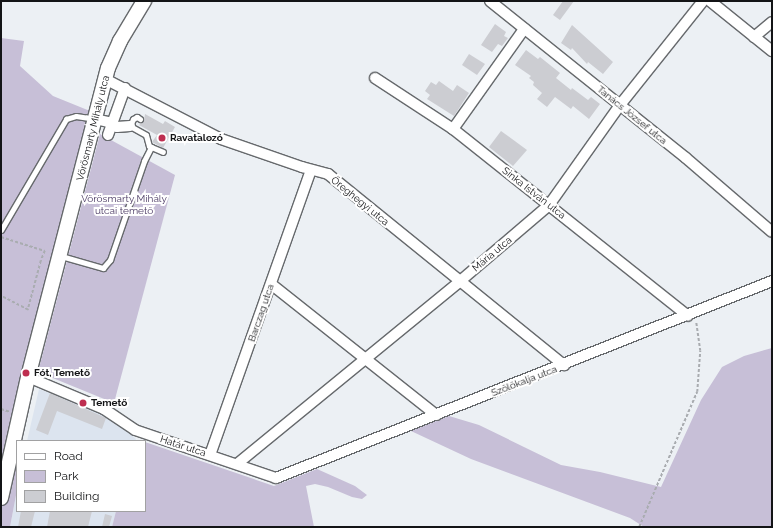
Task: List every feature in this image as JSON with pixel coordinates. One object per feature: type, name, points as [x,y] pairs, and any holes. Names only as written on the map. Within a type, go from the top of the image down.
[{"type":"main road","name":"Vörösmarty Mihály utca","points":[[1,498],[28,378],[106,79],[120,41],[144,1]]},
{"type":"street","name":"Tanács József utca","points":[[490,1],[686,158],[772,232]]},
{"type":"street","name":"Mária utca","points":[[237,464],[459,282],[549,205],[620,105],[703,1]]},
{"type":"street","points":[[710,1],[772,52]]},
{"type":"street","points":[[754,37],[772,22]]},
{"type":"street","points":[[453,130],[524,29]]},
{"type":"street","name":"Sinka István utca","points":[[375,78],[453,130],[691,315]]},
{"type":"street","name":"Öreghegyi utca","points":[[106,79],[221,139],[311,170],[328,174],[459,282],[564,365]]},
{"type":"street","points":[[108,135],[125,88]]},
{"type":"street","points":[[95,119],[117,127],[130,126]]},
{"type":"street","name":"Barczag utca","points":[[210,455],[311,170]]},
{"type":"street","name":"Szőlőkalja utca","points":[[276,478],[691,315],[772,281]]},
{"type":"street","points":[[271,284],[436,415]]},
{"type":"street","name":"Határ utca","points":[[28,378],[104,409],[135,430],[276,478]]},
{"type":"lane","points":[[1,230],[66,119],[76,116],[95,119]]},
{"type":"lane","points":[[140,119],[137,117],[133,119],[130,126],[146,135],[148,146],[163,152]]},
{"type":"lane","points":[[61,256],[103,268],[110,260],[144,161],[151,147]]},
{"type":"path","points":[[1,237],[45,251],[28,310],[1,296]]},
{"type":"path","points":[[639,527],[697,392],[700,380],[698,330],[691,315]]},
{"type":"shaded area","points":[[39,389],[105,413],[136,439],[136,440],[27,440]]},
{"type":"shaded area","points":[[16,495],[16,512],[116,512],[112,527],[10,527]]},
{"type":"green space","name":"Vörösmarty Mihály utcai temető","points":[[1,38],[24,41],[20,66],[53,96],[90,111],[20,440],[16,440],[16,495],[10,527],[1,527]]},
{"type":"green space","name":"Vörösmarty Mihály utcai temető","points":[[100,134],[175,175],[114,403],[38,372]]},
{"type":"green space","points":[[772,348],[772,527],[644,527],[630,518],[471,459],[411,431],[449,416],[479,425],[561,465],[600,472],[661,487],[701,400],[722,367],[744,356]]},
{"type":"green space","points":[[146,442],[274,486],[317,469],[355,486],[367,495],[362,499],[352,497],[328,487],[315,484],[306,486],[314,527],[112,527],[116,512],[146,512]]},
{"type":"building","points":[[563,1],[574,1],[560,20],[553,15]]},
{"type":"building","points":[[495,24],[506,32],[504,36],[508,38],[502,46],[498,44],[492,52],[481,45]]},
{"type":"building","points":[[572,25],[613,62],[603,74],[588,62],[587,64],[572,48],[571,50],[561,43]]},
{"type":"building","points":[[526,50],[538,59],[540,57],[560,73],[556,78],[571,90],[572,88],[588,100],[591,97],[600,104],[589,119],[573,106],[571,109],[555,97],[547,107],[537,99],[542,93],[533,85],[534,82],[529,78],[531,76],[515,65]]},
{"type":"building","points":[[469,54],[485,64],[477,75],[462,65]]},
{"type":"building","points":[[439,81],[453,91],[457,85],[469,93],[454,116],[427,99],[430,95],[425,91],[431,82],[436,85]]},
{"type":"building","name":"Ravatalozó","points":[[145,114],[163,124],[165,121],[175,127],[163,148],[152,142],[157,135],[139,125],[144,121]]},
{"type":"building","points":[[501,131],[527,150],[513,166],[489,147]]},
{"type":"building","points":[[50,393],[106,418],[102,429],[57,411],[48,435],[36,430]]},
{"type":"building","points":[[21,512],[35,512],[31,527],[18,527]]},
{"type":"building","points":[[50,512],[92,512],[88,527],[47,527]]},
{"type":"building","points":[[105,514],[112,516],[109,527],[102,527]]},
{"type":"place","name":"Ravatalozó","points":[[162,138]]},
{"type":"place","name":"Fót, Temető","points":[[26,373]]},
{"type":"place","name":"Temető","points":[[83,403]]}]
